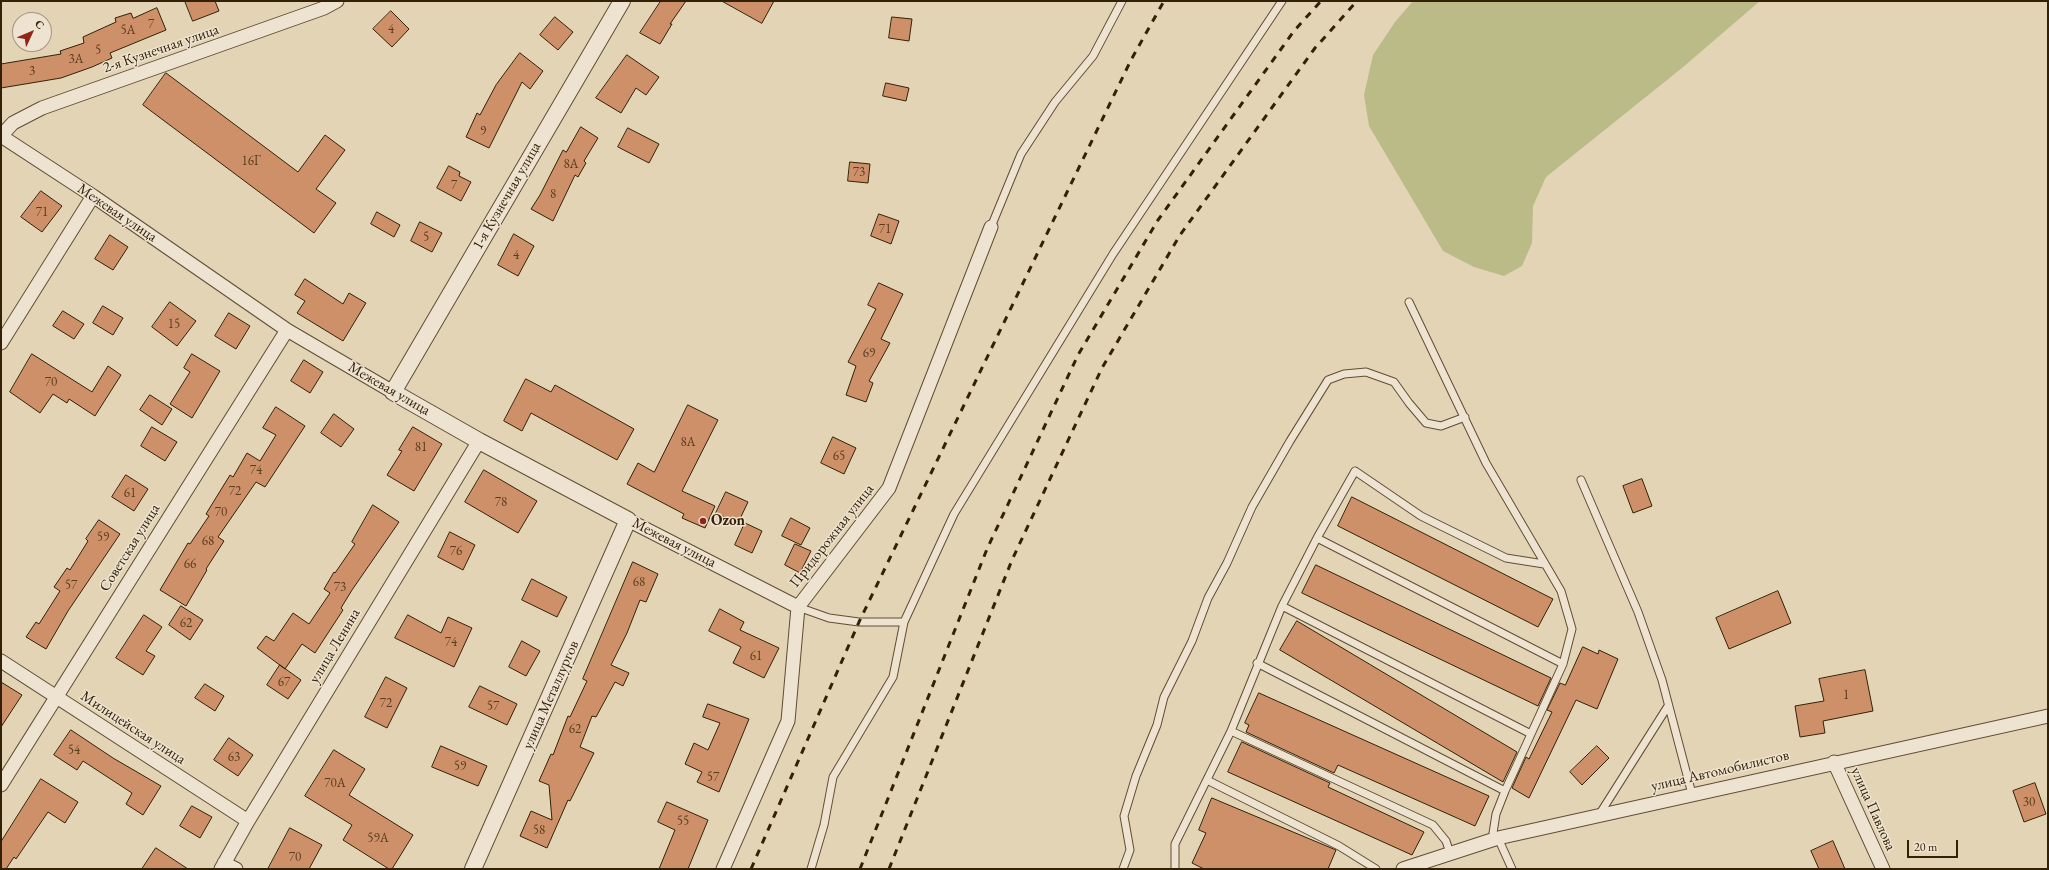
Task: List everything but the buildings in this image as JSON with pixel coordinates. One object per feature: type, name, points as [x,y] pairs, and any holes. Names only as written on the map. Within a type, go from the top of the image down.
[{"type":"street","name":"2-я Кузнечная улица","points":[[1,136],[13,123],[42,108],[324,8],[337,1]]},
{"type":"street","name":"1-я Кузнечная улица","points":[[393,392],[622,1]]},
{"type":"street","name":"Межевая улица","points":[[1,136],[93,196],[287,330],[479,441],[798,608]]},
{"type":"street","points":[[1,343],[93,196]]},
{"type":"street","name":"Придорожная улица","points":[[723,869],[788,721],[798,608],[889,488],[991,227]]},
{"type":"street","name":"Советская улица","points":[[1,785],[55,696],[287,330]]},
{"type":"street","name":"улица Ленина","points":[[227,867],[248,821],[479,441]]},
{"type":"street","name":"улица Металлургов","points":[[473,869],[628,520]]},
{"type":"street","name":"Милицейская улица","points":[[1,661],[248,821]]},
{"type":"street","name":"улица Автомобилистов","points":[[1403,869],[1498,838],[1834,762],[2048,716]]},
{"type":"street","name":"улица Павлова","points":[[1834,762],[1883,869]]},
{"type":"lane","points":[[991,227],[1021,154],[1054,102],[1093,56],[1122,1]]},
{"type":"lane","points":[[811,869],[824,825],[833,777],[893,677],[904,622],[954,514],[1003,431],[1113,254],[1282,1]]},
{"type":"lane","points":[[1409,302],[1486,463],[1560,591],[1572,629],[1563,664],[1496,814],[1493,833],[1498,838],[1512,869]]},
{"type":"lane","points":[[1123,869],[1130,850],[1124,816],[1136,776],[1157,725],[1164,697],[1192,641],[1208,598],[1227,563],[1252,507],[1290,441],[1328,380],[1344,374],[1366,372],[1394,382],[1409,403],[1426,422],[1441,426],[1465,417]]},
{"type":"lane","points":[[1175,869],[1175,844],[1231,731],[1257,663],[1282,606],[1317,538],[1355,471],[1421,516],[1506,558],[1544,564]]},
{"type":"lane","points":[[1580,480],[1638,612],[1662,680],[1692,794]]},
{"type":"lane","points":[[1317,538],[1563,664]]},
{"type":"lane","points":[[1282,606],[1531,734]]},
{"type":"lane","points":[[798,608],[829,618],[859,622],[904,622]]},
{"type":"lane","points":[[1257,663],[1505,791]]},
{"type":"lane","points":[[1599,815],[1668,706]]},
{"type":"lane","points":[[1231,731],[1433,825],[1446,841],[1450,854]]},
{"type":"lane","points":[[1207,780],[1339,846],[1376,869]]},
{"type":"green space","points":[[1413,1],[1760,1],[1682,68],[1546,177],[1533,206],[1532,243],[1522,266],[1504,276],[1474,267],[1443,251],[1369,126],[1364,95],[1373,55],[1395,22]]},
{"type":"railway","points":[[751,869],[859,622],[1131,60],[1164,1]]},
{"type":"railway","points":[[860,869],[987,549],[1078,355],[1158,220],[1294,31],[1321,1]]},
{"type":"railway","points":[[889,869],[1012,560],[1102,368],[1180,235],[1315,48],[1357,1]]},
{"type":"place","name":"Ozon","points":[[703,521]]}]
